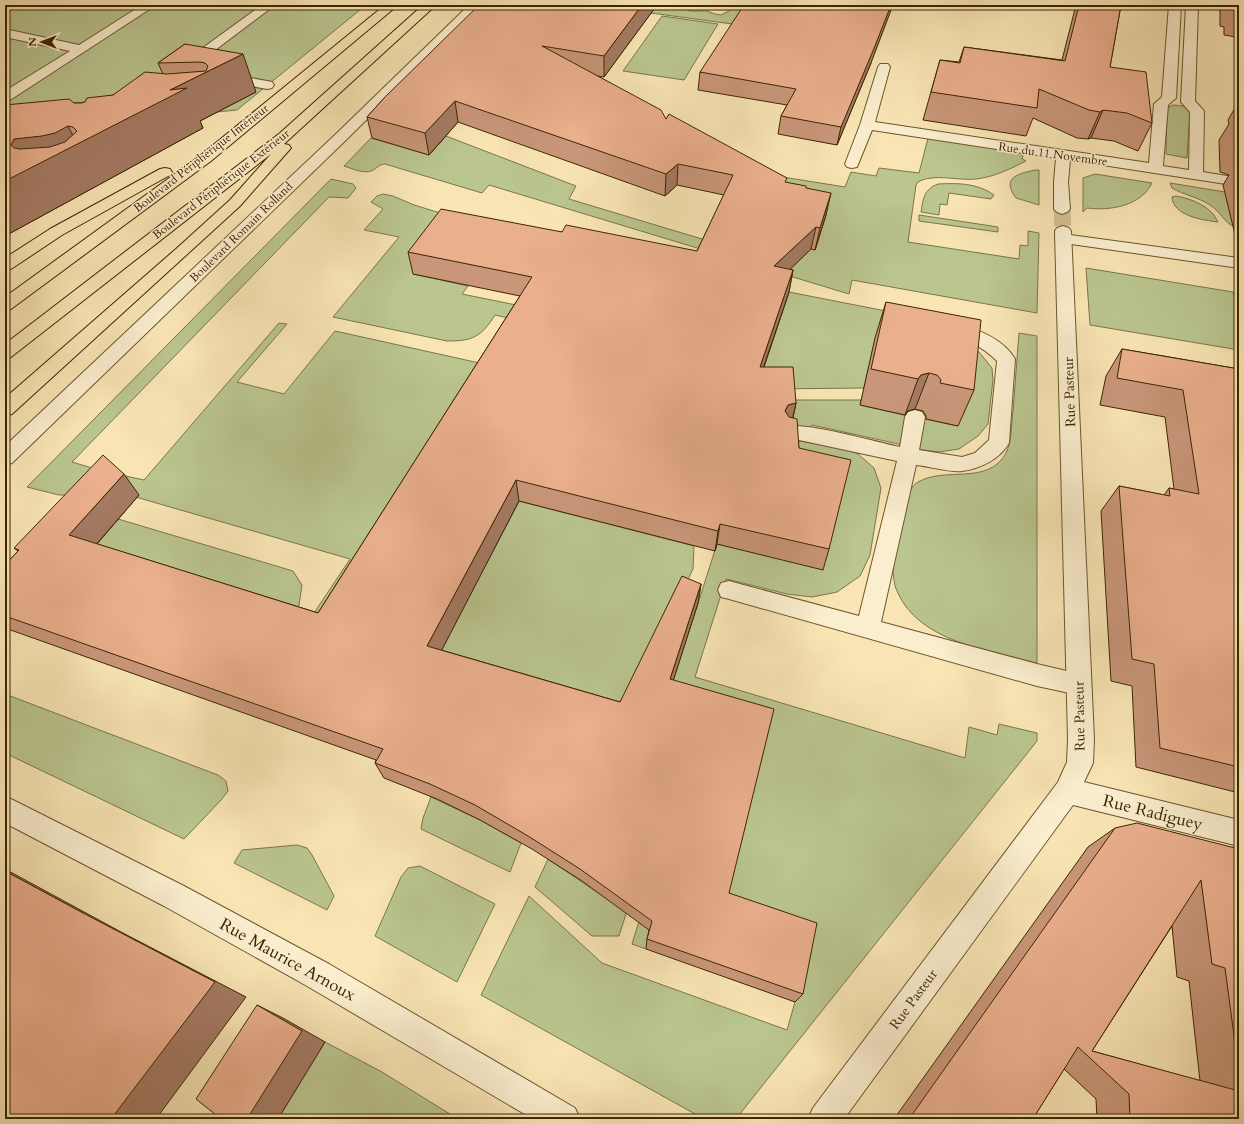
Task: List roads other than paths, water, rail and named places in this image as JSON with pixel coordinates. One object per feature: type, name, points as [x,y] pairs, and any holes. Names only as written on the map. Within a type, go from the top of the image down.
[{"type":"highway","name":"Boulevard Périphérique Intérieur","points":[[5,305],[206,158],[392,5]]},
{"type":"highway","name":"Boulevard Périphérique Extérieur","points":[[5,353],[257,157],[319,106],[430,5]]},
{"type":"highway","points":[[5,409],[235,203],[319,106]]},
{"type":"highway","points":[[5,265],[56,232],[233,135]]},
{"type":"street","points":[[133,5],[148,6]]},
{"type":"street","points":[[194,72],[177,72],[268,5]]},
{"type":"street","name":"Boulevard Romain Rolland","points":[[5,458],[342,136],[476,5]]},
{"type":"street","points":[[1169,98],[1175,5]]},
{"type":"street","points":[[1188,102],[1192,5]]},
{"type":"street","points":[[5,97],[148,6]]},
{"type":"street","points":[[5,32],[80,49]]},
{"type":"street","points":[[852,164],[867,125],[884,67]]},
{"type":"street","points":[[209,75],[267,85]]},
{"type":"street","points":[[1156,168],[1161,104],[1169,98],[1188,102],[1197,111],[1196,175]]},
{"type":"street","name":"Rue du 11 Novembre","points":[[867,125],[1024,150],[1156,168],[1239,182]]},
{"type":"street","name":"Rue Pasteur","points":[[824,1119],[1067,791],[1080,763],[1079,684],[1061,182],[1063,155]]},
{"type":"street","points":[[1063,226],[1239,263]]},
{"type":"street","points":[[792,432],[828,438],[908,456],[962,464],[982,458],[999,443],[1006,359],[979,337],[959,330],[936,327]]},
{"type":"street","points":[[868,628],[908,456],[914,417]]},
{"type":"street","points":[[729,590],[1037,675],[1079,684]]},
{"type":"street","name":"Rue Radiguey","points":[[1067,791],[1239,833]]},
{"type":"street","name":"Rue Maurice Arnoux","points":[[5,809],[174,896],[318,975],[564,1119]]},
{"type":"tunnel","points":[[1062,209],[1063,231]]}]
